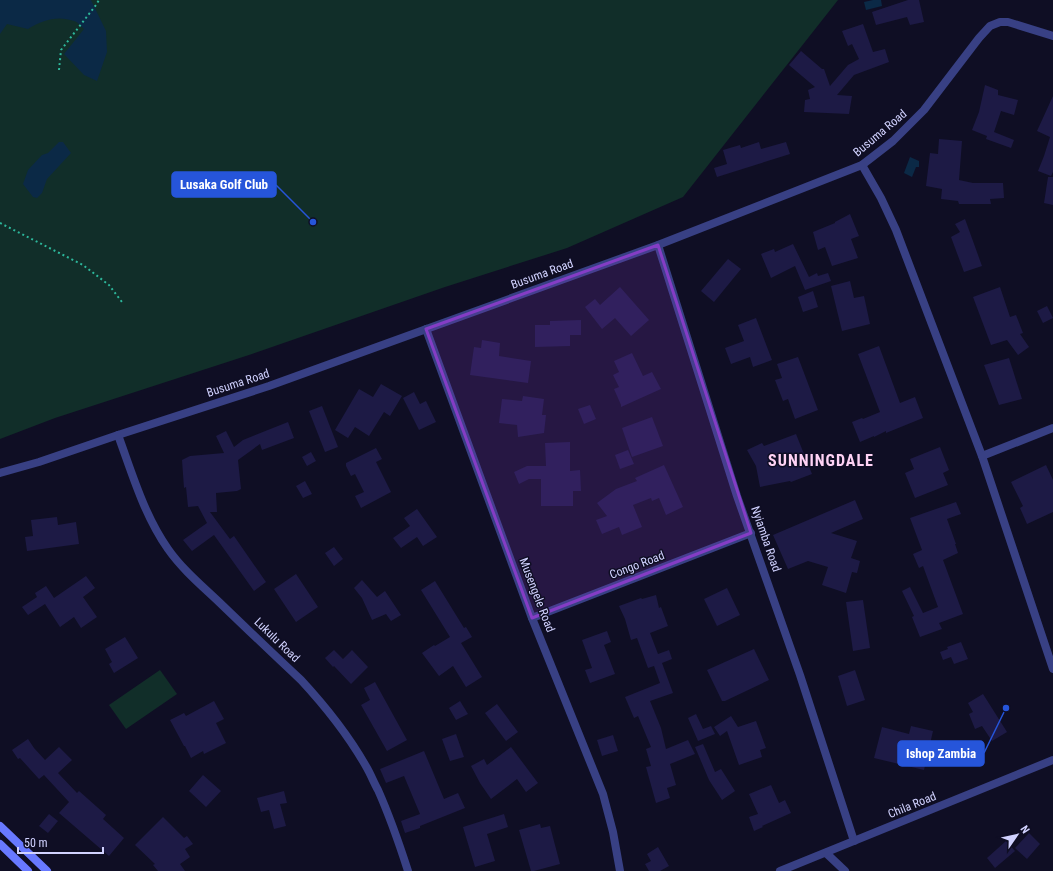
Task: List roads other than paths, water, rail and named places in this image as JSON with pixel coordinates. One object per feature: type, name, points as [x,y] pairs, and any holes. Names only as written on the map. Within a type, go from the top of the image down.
[{"type":"main road","points":[[0,826],[47,871]]},
{"type":"main road","points":[[0,844],[28,871]]},
{"type":"street","name":"Busuma Road","points":[[0,473],[39,462],[268,386],[658,245],[862,165],[892,141],[924,110],[990,26],[1000,22],[1008,22],[1053,36]]},
{"type":"street","points":[[862,165],[881,198],[896,230],[982,456],[1053,669]]},
{"type":"street","name":"Nyiamba Road","points":[[658,245],[737,496],[800,674],[854,841]]},
{"type":"street","name":"Musengele Road","points":[[426,329],[532,618],[603,794],[613,832],[620,871]]},
{"type":"street","points":[[982,456],[1053,428]]},
{"type":"street","name":"Lukulu Road","points":[[118,435],[149,516],[168,550],[188,573],[301,680],[317,697],[352,743],[368,769],[384,804],[408,871]]},
{"type":"street","name":"Congo Road","points":[[532,618],[751,533]]},
{"type":"street","name":"Chila Road","points":[[780,871],[1053,760]]},
{"type":"street","points":[[826,853],[845,871]]},
{"type":"water","points":[[0,0],[91,0],[106,31],[107,52],[97,81],[84,75],[64,54],[84,29],[78,23],[62,18],[50,19],[28,29],[7,24],[0,34]]},
{"type":"water","points":[[881,0],[882,6],[866,10],[864,2]]},
{"type":"water","points":[[59,142],[63,142],[71,153],[47,179],[42,193],[37,198],[33,197],[23,184],[28,170],[42,155],[48,153]]},
{"type":"water","points":[[910,157],[919,161],[919,167],[916,167],[912,177],[904,173]]},
{"type":"place","name":"Lusaka Golf Club","points":[[313,222]]},
{"type":"place","name":"Ishop Zambia","points":[[1006,708]]},
{"type":"district","name":"SUNNINGDALE","points":[[821,460]]}]
